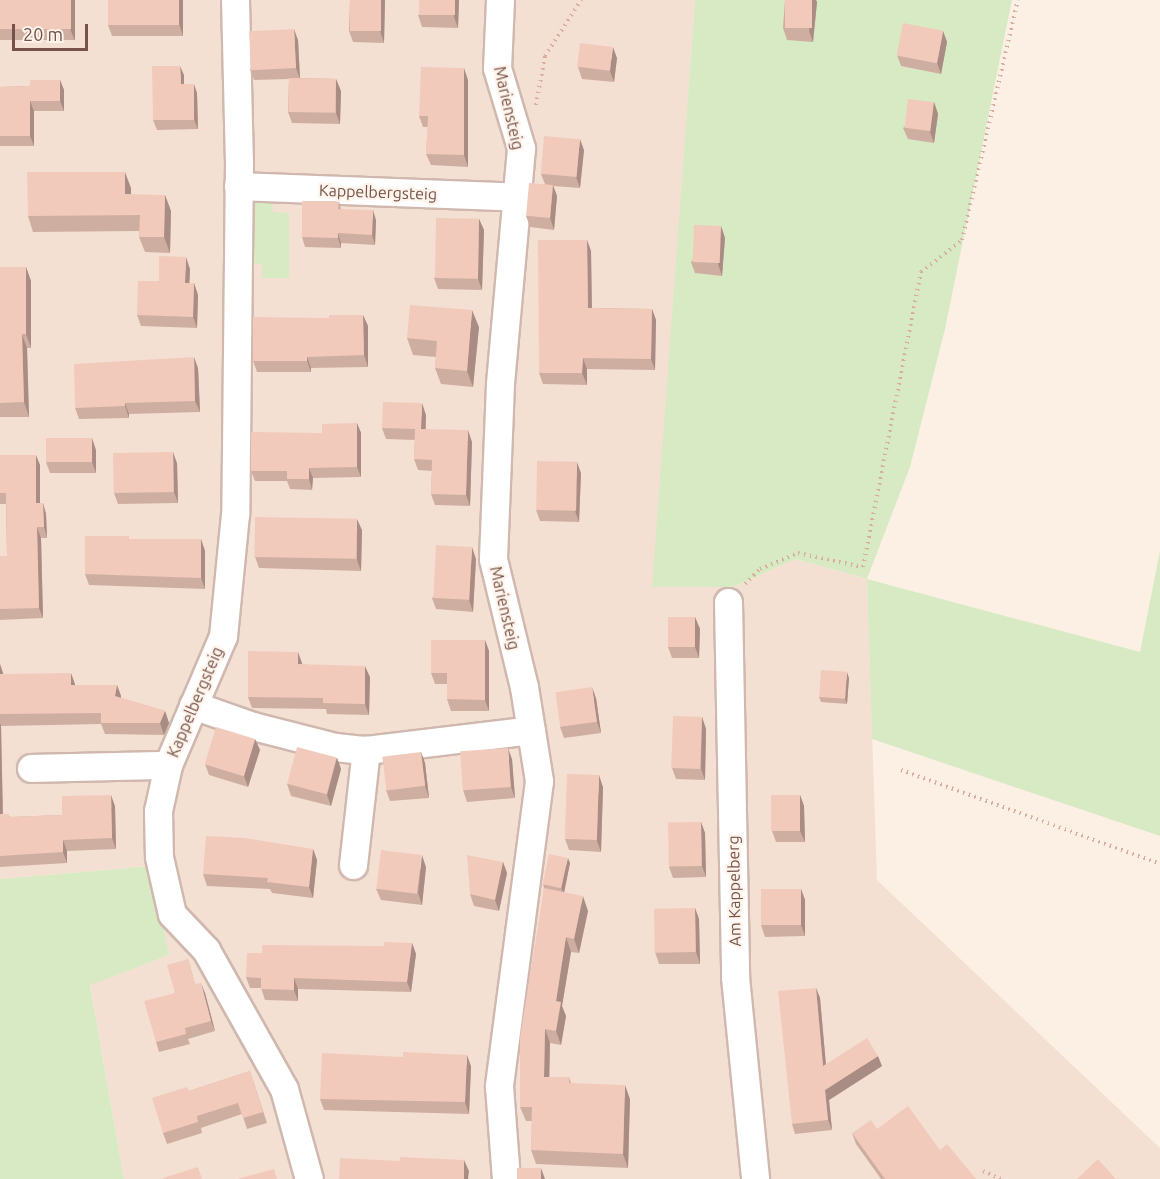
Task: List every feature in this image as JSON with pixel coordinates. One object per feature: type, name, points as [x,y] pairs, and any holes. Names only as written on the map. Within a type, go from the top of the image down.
[{"type":"street","name":"Kappelbergsteig","points":[[235,0],[238,186],[235,514],[223,636],[168,765],[158,812],[159,857],[172,914],[206,950],[284,1089],[309,1179]]},
{"type":"street","name":"Mariensteig","points":[[500,0],[497,68],[521,148],[500,384],[494,559],[524,687],[538,781],[500,1086],[506,1179]]},
{"type":"street","name":"Kappelbergsteig","points":[[238,186],[518,197]]},
{"type":"street","name":"Am Kappelberg","points":[[728,602],[735,976],[755,1179]]},
{"type":"street","points":[[193,705],[253,726],[335,747],[366,750],[531,730]]},
{"type":"street","points":[[353,865],[366,750]]},
{"type":"street","points":[[31,768],[168,765]]},
{"type":"path","points":[[521,148],[534,116],[546,56],[581,0]]},
{"type":"path","points":[[728,602],[760,569],[798,553],[863,567],[921,272],[962,240],[1018,0]]},
{"type":"path","points":[[901,770],[1160,864]]},
{"type":"path","points":[[983,1171],[1001,1179]]},
{"type":"shaded area","points":[[0,0],[695,0],[653,587],[733,587],[796,559],[867,579],[877,880],[1160,1148],[1160,1179],[744,1179],[742,1175],[738,1179],[124,1179],[90,984],[169,955],[150,866],[0,879]]},
{"type":"green space","points":[[695,0],[1012,0],[945,329],[910,467],[867,579],[796,559],[733,587],[652,587]]},
{"type":"green space","points":[[272,195],[273,212],[289,213],[289,278],[262,278],[262,264],[245,263],[246,201]]},
{"type":"green space","points":[[1160,551],[1160,836],[872,739],[867,579],[1140,652]]},
{"type":"green space","points":[[151,866],[169,955],[90,985],[124,1179],[0,1179],[0,879]]},
{"type":"building","points":[[0,0],[71,0],[71,29],[0,29]]},
{"type":"building","points":[[108,0],[179,0],[179,25],[108,25]]},
{"type":"building","points":[[350,0],[381,0],[381,31],[350,31]]},
{"type":"building","points":[[419,0],[455,0],[455,15],[419,15]]},
{"type":"building","points":[[785,0],[812,0],[812,28],[785,28]]},
{"type":"building","points":[[903,23],[943,31],[937,63],[897,55]]},
{"type":"building","points":[[294,29],[296,68],[251,70],[249,31]]},
{"type":"building","points":[[580,43],[613,47],[610,71],[577,67]]},
{"type":"building","points":[[152,66],[180,66],[181,84],[194,84],[194,120],[153,120]]},
{"type":"building","points":[[421,67],[464,68],[464,155],[426,154],[428,116],[419,116]]},
{"type":"building","points":[[289,78],[336,79],[335,113],[288,112]]},
{"type":"building","points":[[30,80],[60,80],[60,101],[30,101],[30,136],[0,136],[0,87],[30,86]]},
{"type":"building","points":[[908,99],[934,102],[930,131],[904,128]]},
{"type":"building","points":[[544,136],[580,139],[577,177],[541,174]]},
{"type":"building","points":[[27,172],[125,172],[125,194],[165,195],[164,237],[139,237],[140,215],[28,216]]},
{"type":"building","points":[[529,183],[553,185],[550,218],[526,216]]},
{"type":"building","points":[[302,201],[339,201],[338,209],[373,210],[372,235],[338,233],[338,238],[302,237]]},
{"type":"building","points":[[436,218],[479,219],[478,279],[435,278]]},
{"type":"building","points":[[694,225],[721,226],[720,263],[693,262]]},
{"type":"building","points":[[538,240],[587,240],[588,308],[652,309],[651,359],[583,358],[582,373],[539,373]]},
{"type":"building","points":[[159,256],[186,257],[185,283],[194,283],[193,317],[137,315],[138,281],[159,281]]},
{"type":"building","points":[[0,267],[26,267],[26,334],[22,334],[24,402],[0,403]]},
{"type":"building","points":[[410,305],[472,310],[467,371],[435,368],[437,341],[407,338]]},
{"type":"building","points":[[329,315],[363,315],[364,355],[307,357],[307,361],[253,361],[253,317],[329,318]]},
{"type":"building","points":[[194,357],[195,401],[125,403],[125,406],[75,408],[74,364]]},
{"type":"building","points":[[383,402],[422,403],[421,429],[468,430],[466,495],[431,494],[432,460],[414,459],[415,429],[382,428]]},
{"type":"building","points":[[357,423],[357,467],[309,468],[309,479],[287,479],[287,471],[251,471],[251,432],[322,433],[322,424]]},
{"type":"building","points":[[46,438],[92,438],[92,462],[46,462]]},
{"type":"building","points":[[173,452],[174,492],[114,493],[113,453]]},
{"type":"building","points":[[0,455],[36,455],[36,503],[43,503],[44,527],[37,527],[39,608],[0,609],[0,556],[7,556],[6,493],[0,493]]},
{"type":"building","points":[[537,461],[577,462],[576,511],[536,510]]},
{"type":"building","points":[[255,517],[357,519],[356,559],[254,557]]},
{"type":"building","points":[[85,536],[129,536],[129,539],[201,539],[201,578],[85,574]]},
{"type":"building","points":[[436,545],[472,547],[469,600],[433,598]]},
{"type":"building","points":[[668,617],[695,617],[695,647],[668,647]]},
{"type":"building","points":[[431,640],[485,640],[485,700],[447,699],[447,673],[431,673]]},
{"type":"building","points":[[248,651],[298,652],[298,664],[365,666],[365,704],[323,703],[323,698],[248,697]]},
{"type":"building","points":[[821,670],[847,672],[845,699],[819,697]]},
{"type":"building","points":[[71,673],[71,685],[117,685],[115,696],[165,711],[160,723],[101,723],[101,713],[0,714],[0,674]]},
{"type":"building","points":[[592,687],[597,722],[560,727],[555,692]]},
{"type":"building","points":[[673,716],[702,717],[700,769],[671,768]]},
{"type":"building","points":[[216,727],[255,739],[244,776],[205,764]]},
{"type":"building","points":[[297,747],[337,758],[327,794],[287,784]]},
{"type":"building","points":[[508,748],[511,787],[463,790],[460,751]]},
{"type":"building","points":[[421,752],[425,786],[386,790],[382,757]]},
{"type":"building","points":[[567,774],[599,775],[597,840],[565,839]]},
{"type":"building","points":[[111,795],[112,838],[63,840],[63,852],[0,856],[0,814],[9,814],[9,817],[62,815],[62,796]]},
{"type":"building","points":[[771,795],[800,795],[800,831],[771,831]]},
{"type":"building","points":[[701,822],[702,866],[669,867],[668,823]]},
{"type":"building","points":[[206,836],[245,838],[313,849],[309,887],[267,882],[268,878],[203,874]]},
{"type":"building","points":[[381,850],[422,855],[417,894],[376,889]]},
{"type":"building","points":[[549,854],[568,858],[561,888],[543,884]]},
{"type":"building","points":[[467,855],[503,862],[495,900],[470,894]]},
{"type":"building","points":[[544,888],[583,896],[574,939],[566,937],[556,1001],[561,1002],[556,1031],[545,1029],[544,1077],[569,1077],[569,1083],[625,1085],[623,1154],[531,1150],[532,1107],[520,1107],[520,1038]]},
{"type":"building","points":[[761,889],[801,889],[801,925],[761,925]]},
{"type":"building","points":[[695,908],[696,952],[655,953],[654,909]]},
{"type":"building","points":[[384,942],[412,943],[407,982],[294,978],[294,990],[261,989],[261,978],[246,977],[247,953],[262,953],[262,945],[384,946]]},
{"type":"building","points":[[188,959],[195,984],[201,983],[211,1021],[185,1028],[186,1034],[156,1042],[144,1001],[175,993],[167,965]]},
{"type":"building","points":[[816,988],[823,1066],[867,1038],[878,1056],[825,1090],[828,1120],[792,1124],[778,991]]},
{"type":"building","points":[[403,1052],[467,1055],[465,1102],[320,1099],[322,1053],[403,1057]]},
{"type":"building","points":[[250,1071],[263,1112],[243,1118],[238,1103],[197,1116],[198,1122],[163,1133],[152,1098],[187,1087],[189,1091]]},
{"type":"building","points":[[908,1106],[940,1150],[947,1144],[976,1179],[885,1179],[852,1133],[871,1120],[877,1129]]},
{"type":"building","points":[[400,1157],[464,1160],[464,1179],[339,1179],[340,1158],[400,1161]]},
{"type":"building","points":[[1098,1159],[1116,1179],[1077,1179]]},
{"type":"building","points":[[198,1167],[202,1179],[163,1178]]},
{"type":"building","points":[[517,1168],[541,1168],[541,1179],[517,1179]]},
{"type":"building","points":[[274,1169],[277,1179],[237,1179]]}]
